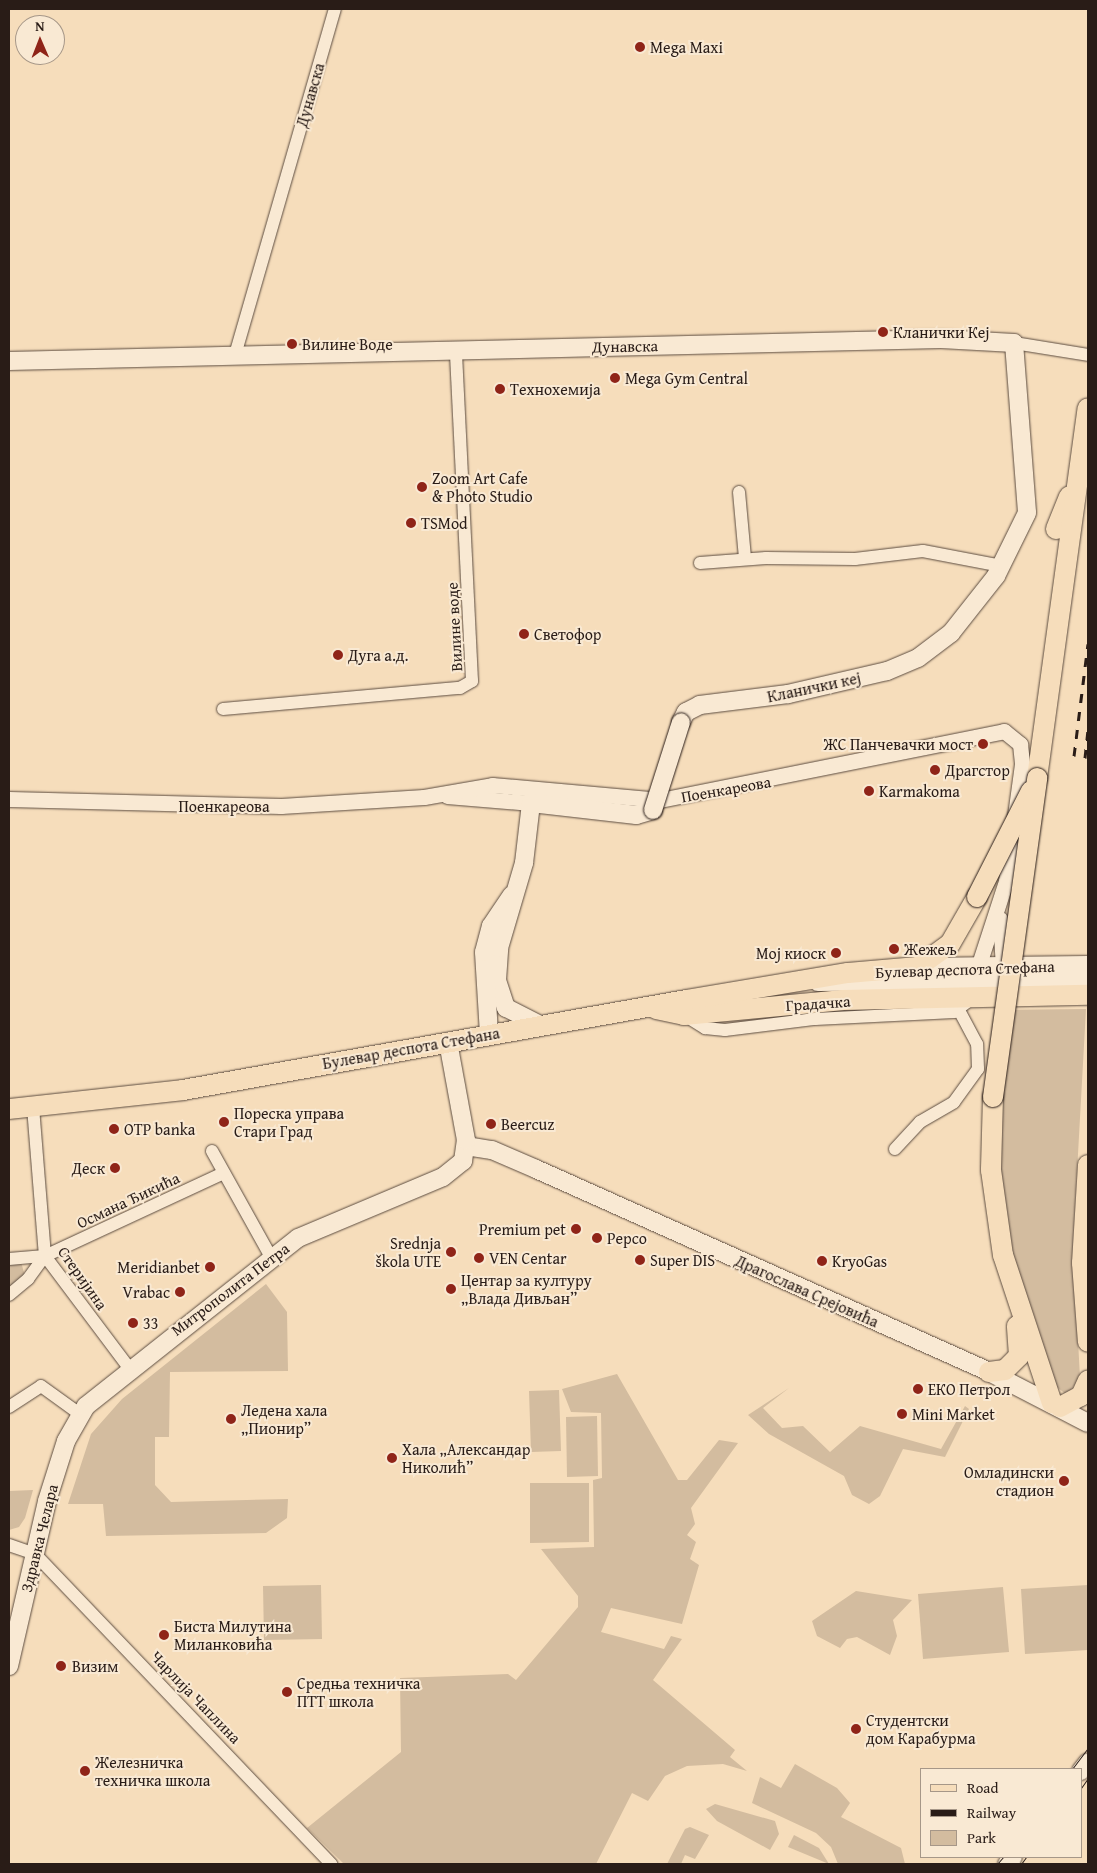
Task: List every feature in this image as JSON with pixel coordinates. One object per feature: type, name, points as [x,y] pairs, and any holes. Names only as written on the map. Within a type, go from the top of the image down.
[{"type":"main road","name":"Дунавска","points":[[9,361],[951,339],[1014,343]]},
{"type":"main road","name":"Кланички кеј","points":[[653,810],[681,722],[686,712],[700,705],[788,694],[905,665],[951,633],[1002,566],[1024,524],[1028,496],[1014,343]]},
{"type":"main road","points":[[1088,408],[993,1097],[992,1184],[1003,1255],[1018,1309],[1056,1405],[1081,1396],[1088,1380]]},
{"type":"main road","points":[[1056,529],[1079,476]]},
{"type":"main road","points":[[918,967],[950,944],[977,897],[1037,778]]},
{"type":"main road","points":[[531,803],[524,863],[499,948],[499,991],[513,1014],[540,1025]]},
{"type":"main road","name":"Поенкареова","points":[[531,803],[636,815],[653,810]]},
{"type":"main road","points":[[489,1034],[484,952],[491,926],[515,892]]},
{"type":"main road","name":"Булевар деспота Стефана","points":[[9,1109],[183,1090],[647,1006],[812,982],[848,973],[918,967],[1088,965]]},
{"type":"main road","name":"Булевар деспота Стефана","points":[[812,982],[1088,979]]},
{"type":"main road","points":[[647,1006],[684,1015],[808,1002],[1088,995]]},
{"type":"main road","points":[[448,1042],[466,1146]]},
{"type":"main road","name":"Митрополита Петра","points":[[80,1414],[129,1368],[271,1257],[309,1232],[446,1175],[463,1161],[466,1146]]},
{"type":"main road","name":"Драгослава Срејовића","points":[[466,1146],[492,1150],[989,1372],[1088,1423]]},
{"type":"main road","points":[[1088,1165],[1082,1263],[1088,1342]]},
{"type":"main road","points":[[989,1372],[1010,1367],[1021,1352],[1018,1309]]},
{"type":"main road","name":"Здравка Челара","points":[[9,1666],[35,1554],[61,1455],[80,1414]]},
{"type":"street","name":"Дунавска","points":[[235,355],[335,9]]},
{"type":"street","points":[[1014,343],[1088,355]]},
{"type":"street","name":"Вилине воде","points":[[223,709],[460,688],[472,681],[456,350]]},
{"type":"street","points":[[739,492],[745,558]]},
{"type":"street","points":[[700,563],[745,558],[855,559],[923,551],[1002,566]]},
{"type":"street","name":"Поенкареова","points":[[9,799],[213,807],[438,795],[492,785],[660,800],[998,731],[1011,733],[1020,744],[1022,764],[1000,908]]},
{"type":"street","name":"Поенкареова","points":[[438,795],[531,803]]},
{"type":"street","points":[[978,967],[1000,908]]},
{"type":"street","points":[[1000,908],[1003,967]]},
{"type":"street","points":[[895,1149],[920,1122],[954,1102],[978,1069],[977,1044],[959,1010],[974,997]]},
{"type":"street","name":"Градачка","points":[[684,1015],[718,1030],[959,1010]]},
{"type":"street","name":"Стеријина","points":[[33,1106],[45,1256],[129,1368]]},
{"type":"street","points":[[212,1150],[271,1257]]},
{"type":"street","name":"Османа Ђикића","points":[[9,1259],[45,1256],[224,1173]]},
{"type":"street","name":"Османа Ђикића","points":[[9,1295],[28,1279],[45,1256]]},
{"type":"street","points":[[9,1407],[41,1386],[80,1414]]},
{"type":"street","points":[[9,1545],[35,1554]]},
{"type":"street","name":"Чарлија Чаплина","points":[[35,1554],[331,1864]]},
{"type":"green space","points":[[1086,1009],[1073,1245],[1080,1378],[1067,1395],[1053,1384],[999,1222],[1005,1010]]},
{"type":"green space","points":[[21,1262],[25,1276],[9,1290],[9,1263]]},
{"type":"green space","points":[[266,1284],[287,1312],[288,1371],[170,1372],[169,1437],[155,1437],[155,1485],[171,1502],[288,1499],[287,1518],[266,1533],[106,1536],[103,1504],[68,1504],[91,1434],[122,1399]]},
{"type":"green space","points":[[617,1374],[678,1480],[687,1480],[719,1440],[738,1443],[691,1508],[695,1524],[687,1535],[696,1542],[690,1559],[699,1565],[682,1624],[611,1608],[601,1632],[664,1649],[671,1636],[682,1639],[653,1680],[735,1750],[730,1757],[747,1771],[723,1764],[687,1766],[665,1776],[648,1801],[632,1793],[596,1864],[344,1864],[307,1828],[401,1752],[400,1678],[508,1674],[516,1680],[578,1607],[578,1596],[541,1549],[594,1547],[593,1480],[602,1478],[601,1413],[571,1412],[562,1389]]},
{"type":"green space","points":[[789,1388],[763,1408],[782,1428],[803,1426],[830,1452],[860,1426],[941,1449],[965,1406],[969,1409],[945,1457],[903,1449],[880,1496],[869,1504],[852,1495],[844,1476],[769,1434],[748,1415]]},
{"type":"green space","points":[[559,1390],[561,1451],[531,1452],[529,1391]]},
{"type":"green space","points":[[597,1416],[598,1476],[567,1477],[566,1417]]},
{"type":"green space","points":[[530,1483],[589,1483],[589,1542],[530,1543]]},
{"type":"green space","points":[[33,1490],[25,1518],[19,1527],[9,1530],[9,1491]]},
{"type":"green space","points":[[321,1585],[322,1639],[264,1640],[263,1586]]},
{"type":"green space","points":[[1088,1585],[1088,1650],[1025,1654],[1021,1589]]},
{"type":"green space","points":[[1003,1587],[1009,1652],[923,1659],[918,1594]]},
{"type":"green space","points":[[856,1591],[912,1600],[893,1620],[897,1636],[890,1655],[857,1637],[847,1639],[840,1648],[817,1636],[812,1621]]},
{"type":"green space","points":[[795,1764],[837,1788],[850,1803],[841,1817],[901,1848],[905,1864],[838,1864],[831,1847],[816,1833],[752,1803],[760,1777],[781,1788]]},
{"type":"green space","points":[[715,1804],[775,1821],[779,1834],[770,1850],[717,1821],[706,1809]]},
{"type":"green space","points":[[690,1827],[709,1835],[695,1859],[685,1855],[681,1864],[667,1864],[685,1829]]},
{"type":"green space","points":[[794,1835],[819,1848],[829,1864],[788,1847]]},
{"type":"tram line","points":[[1073,1768],[1088,1748]]},
{"type":"tram line","points":[[1082,1787],[1088,1778]]},
{"type":"tram line","points":[[997,1864],[1002,1858]]},
{"type":"tram line","points":[[1021,1864],[1025,1858]]},
{"type":"railway","points":[[1074,756],[1088,644]]},
{"type":"railway","points":[[1085,758],[1088,730]]},
{"type":"place","name":"Mega Maxi","points":[[640,47]]},
{"type":"place","name":"Кланички Кеј","points":[[883,332]]},
{"type":"place","name":"Вилине Воде","points":[[292,344]]},
{"type":"place","name":"Mega Gym Central","points":[[615,378]]},
{"type":"place","name":"Технохемија","points":[[500,389]]},
{"type":"place","name":"Zoom Art Cafe & Photo Studio","points":[[422,487]]},
{"type":"place","name":"TSMod","points":[[411,523]]},
{"type":"place","name":"Светофор","points":[[524,634]]},
{"type":"place","name":"Дуга а.д.","points":[[338,655]]},
{"type":"place","name":"ЖС Панчевачки мост","points":[[983,744]]},
{"type":"place","name":"Драгстор","points":[[935,770]]},
{"type":"place","name":"Karmakoma","points":[[869,791]]},
{"type":"place","name":"Жежељ","points":[[894,949]]},
{"type":"place","name":"Мој киоск","points":[[836,953]]},
{"type":"place","name":"Пореска управа Стари Град","points":[[224,1122]]},
{"type":"place","name":"Beercuz","points":[[491,1124]]},
{"type":"place","name":"OTP banka","points":[[114,1129]]},
{"type":"place","name":"Деск","points":[[115,1168]]},
{"type":"place","name":"Premium pet","points":[[576,1229]]},
{"type":"place","name":"Pepco","points":[[597,1238]]},
{"type":"place","name":"Srednja škola UTE","points":[[451,1252]]},
{"type":"place","name":"VEN Centar","points":[[479,1258]]},
{"type":"place","name":"Super DIS","points":[[640,1260]]},
{"type":"place","name":"KryoGas","points":[[822,1261]]},
{"type":"place","name":"Meridianbet","points":[[210,1267]]},
{"type":"place","name":"Центар за културу „Влада Дивљан”","points":[[451,1289]]},
{"type":"place","name":"Vrabac","points":[[180,1292]]},
{"type":"place","name":"33","points":[[133,1323]]},
{"type":"place","name":"ЕКО Петрол","points":[[918,1389]]},
{"type":"place","name":"Mini Market","points":[[902,1414]]},
{"type":"place","name":"Ледена хала „Пионир”","points":[[231,1419]]},
{"type":"place","name":"Хала „Александар Николић”","points":[[392,1458]]},
{"type":"place","name":"Омладински стадион","points":[[1064,1481]]},
{"type":"place","name":"Биста Милутина Миланковића","points":[[164,1635]]},
{"type":"place","name":"Визим","points":[[61,1666]]},
{"type":"place","name":"Средња техничка ПТТ школа","points":[[287,1692]]},
{"type":"place","name":"Студентски дом Карабурма","points":[[856,1729]]},
{"type":"place","name":"Железничка техничка школа","points":[[85,1771]]}]
